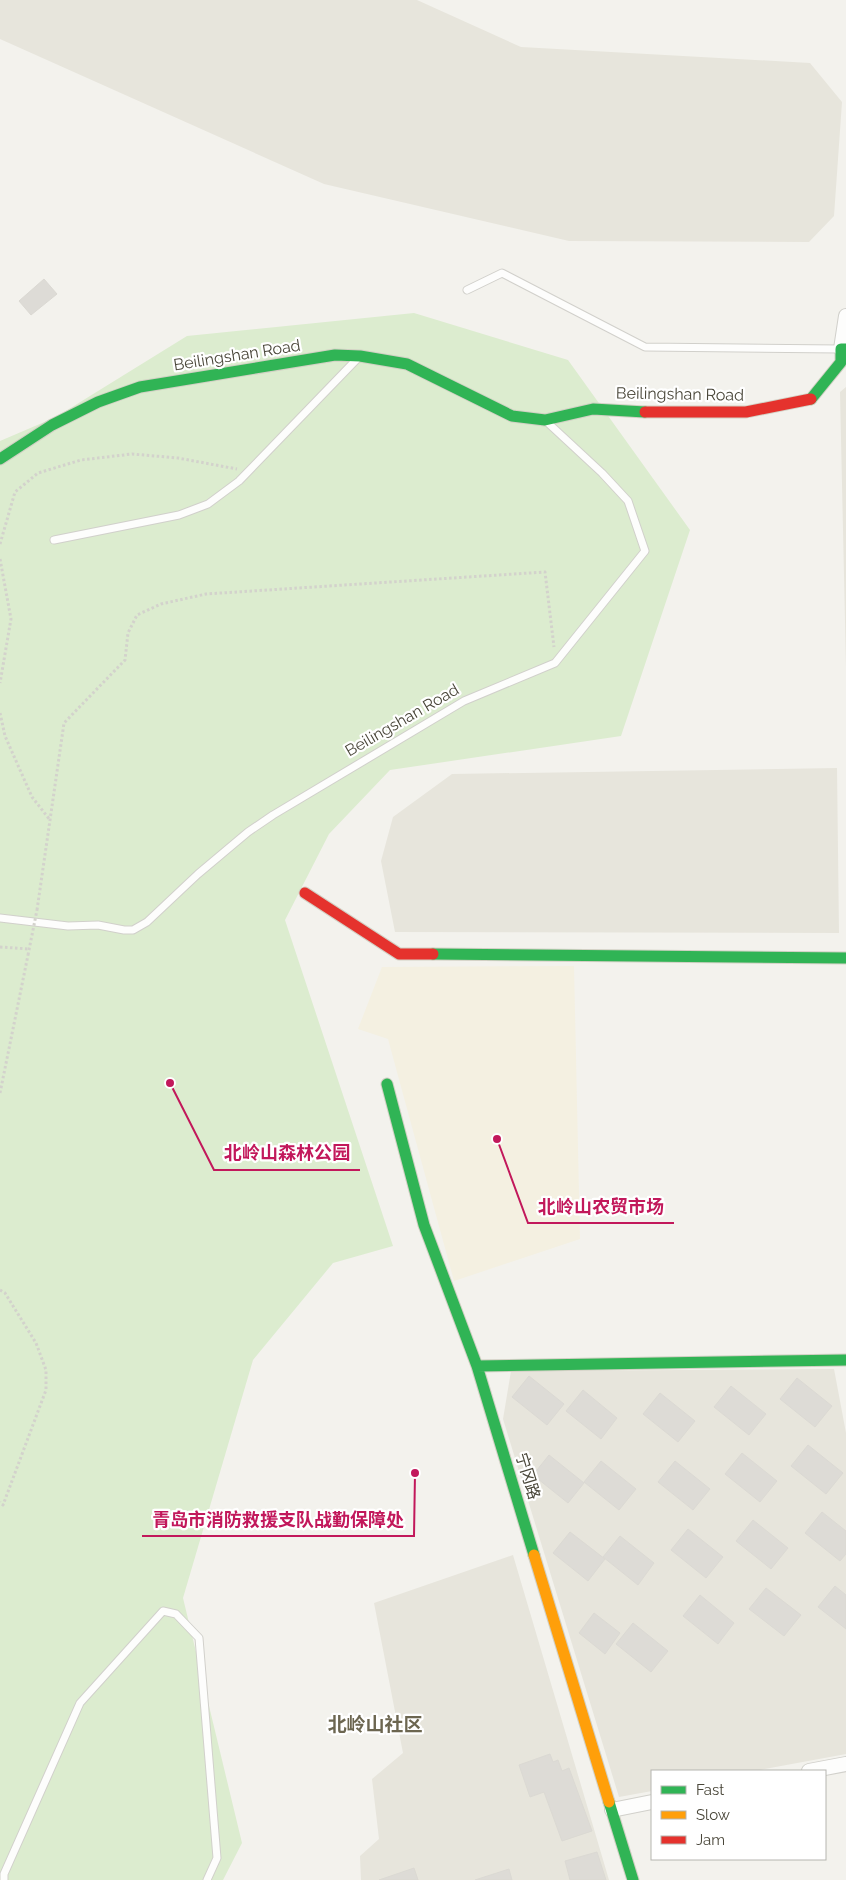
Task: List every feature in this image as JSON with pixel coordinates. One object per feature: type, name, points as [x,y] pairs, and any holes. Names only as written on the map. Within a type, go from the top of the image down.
[{"type":"street","points":[[844,349],[846,316]]},
{"type":"street","name":"Beilingshan Road","points":[[0,459],[52,425],[90,406],[140,387],[335,355],[360,356],[407,364],[501,412],[512,416],[545,420],[593,409],[655,412],[746,412],[811,399],[841,362],[844,349]]},
{"type":"street","points":[[304,893],[399,954],[846,958]]},
{"type":"street","name":"宁冈路","points":[[387,1084],[424,1225],[477,1366],[634,1880]]},
{"type":"street","points":[[477,1366],[846,1360]]},
{"type":"street","points":[[814,1770],[846,1764]]},
{"type":"street","points":[[612,1810],[651,1802]]},
{"type":"lane","points":[[467,290],[502,273],[645,348],[844,349]]},
{"type":"lane","points":[[54,540],[179,515],[208,504],[239,481],[360,356]]},
{"type":"lane","name":"Beilingshan Road","points":[[0,918],[68,926],[98,925],[133,930],[147,922],[198,874],[248,832],[273,815],[464,701],[555,663],[645,551],[628,501],[602,473],[545,420]]},
{"type":"lane","points":[[4,1880],[4,1874],[80,1704],[163,1611],[176,1614],[198,1638],[217,1858],[207,1880]]},
{"type":"path","points":[[0,544],[15,492],[38,473],[81,460],[132,454],[178,458],[222,465],[248,472]]},
{"type":"path","points":[[0,559],[11,619],[0,683]]},
{"type":"path","points":[[0,1093],[37,910],[64,723],[125,660],[128,632],[137,615],[161,604],[206,594],[545,572],[555,663]]},
{"type":"path","points":[[0,713],[5,736],[32,797],[50,820]]},
{"type":"path","points":[[0,947],[29,949]]},
{"type":"path","points":[[0,1290],[5,1293],[36,1343],[46,1370],[46,1390],[3,1505],[0,1502]]},
{"type":"shaded area","points":[[0,0],[417,0],[521,47],[810,63],[842,102],[834,216],[809,242],[569,241],[324,184],[0,39]]},
{"type":"shaded area","points":[[846,387],[846,667],[840,392]]},
{"type":"shaded area","points":[[837,768],[839,933],[395,932],[381,861],[393,817],[452,774]]},
{"type":"shaded area","points":[[574,966],[580,1239],[454,1281],[388,1039],[358,1029],[382,967]]},
{"type":"shaded area","points":[[834,1369],[846,1433],[846,1754],[759,1770],[651,1770],[651,1791],[619,1797],[503,1419],[511,1371]]},
{"type":"shaded area","points":[[513,1555],[609,1880],[361,1880],[360,1856],[379,1839],[372,1779],[403,1753],[374,1603]]},
{"type":"green space","points":[[414,313],[568,360],[690,530],[621,736],[390,770],[329,834],[285,920],[393,1246],[333,1263],[253,1360],[183,1598],[242,1843],[223,1880],[0,1880],[0,441],[56,417],[187,336]]},
{"type":"building","points":[[44,279],[57,294],[31,315],[19,301]]},
{"type":"building","points":[[529,1376],[564,1404],[547,1425],[512,1397]]},
{"type":"building","points":[[797,1378],[832,1406],[815,1427],[780,1399]]},
{"type":"building","points":[[731,1386],[766,1414],[749,1435],[714,1407]]},
{"type":"building","points":[[583,1390],[617,1418],[601,1439],[566,1411]]},
{"type":"building","points":[[660,1393],[695,1421],[678,1442],[643,1414]]},
{"type":"building","points":[[808,1445],[843,1473],[826,1494],[791,1466]]},
{"type":"building","points":[[742,1453],[777,1481],[760,1502],[725,1474]]},
{"type":"building","points":[[549,1455],[584,1483],[568,1503],[533,1475]]},
{"type":"building","points":[[601,1461],[636,1489],[619,1510],[584,1482]]},
{"type":"building","points":[[675,1461],[710,1489],[693,1510],[658,1482]]},
{"type":"building","points":[[822,1512],[846,1531],[846,1554],[840,1561],[805,1533]]},
{"type":"building","points":[[753,1520],[788,1548],[771,1569],[736,1541]]},
{"type":"building","points":[[688,1529],[723,1557],[706,1578],[671,1550]]},
{"type":"building","points":[[570,1532],[605,1559],[588,1581],[553,1553]]},
{"type":"building","points":[[620,1536],[654,1563],[638,1585],[603,1557]]},
{"type":"building","points":[[835,1586],[846,1595],[846,1629],[818,1607]]},
{"type":"building","points":[[766,1588],[801,1615],[784,1636],[749,1609]]},
{"type":"building","points":[[700,1595],[734,1623],[718,1644],[683,1616]]},
{"type":"building","points":[[594,1613],[620,1633],[605,1654],[579,1633]]},
{"type":"building","points":[[633,1623],[668,1651],[651,1672],[616,1644]]},
{"type":"building","points":[[550,1754],[553,1762],[558,1760],[562,1771],[569,1768],[592,1831],[562,1841],[544,1792],[530,1797],[519,1765]]},
{"type":"building","points":[[597,1852],[606,1880],[570,1880],[565,1861]]},
{"type":"building","points":[[414,1868],[418,1880],[379,1880]]},
{"type":"building","points":[[509,1869],[512,1880],[475,1880]]},
{"type":"traffic: fast","points":[[811,399],[841,362],[841,349],[846,349]]},
{"type":"traffic: fast","points":[[0,459],[52,425],[98,402],[140,387],[335,355],[360,356],[407,364],[512,416],[545,420],[593,409],[645,412]]},
{"type":"traffic: fast","points":[[433,954],[846,958]]},
{"type":"traffic: fast","points":[[387,1084],[424,1225],[477,1366],[534,1555]]},
{"type":"traffic: fast","points":[[477,1366],[846,1360]]},
{"type":"traffic: fast","points":[[609,1802],[633,1880]]},
{"type":"traffic: slow","points":[[534,1555],[609,1802]]},
{"type":"traffic: jam","points":[[645,412],[746,412],[811,399]]},
{"type":"traffic: jam","points":[[305,893],[399,954],[433,954]]},
{"type":"place","name":"北岭山森林公园","points":[[170,1083]]},
{"type":"place","name":"北岭山农贸市场","points":[[497,1139]]},
{"type":"place","name":"青岛市消防救援支队战勤保障处","points":[[415,1473]]},
{"type":"district","name":"北岭山社区","points":[[375,1724]]}]
